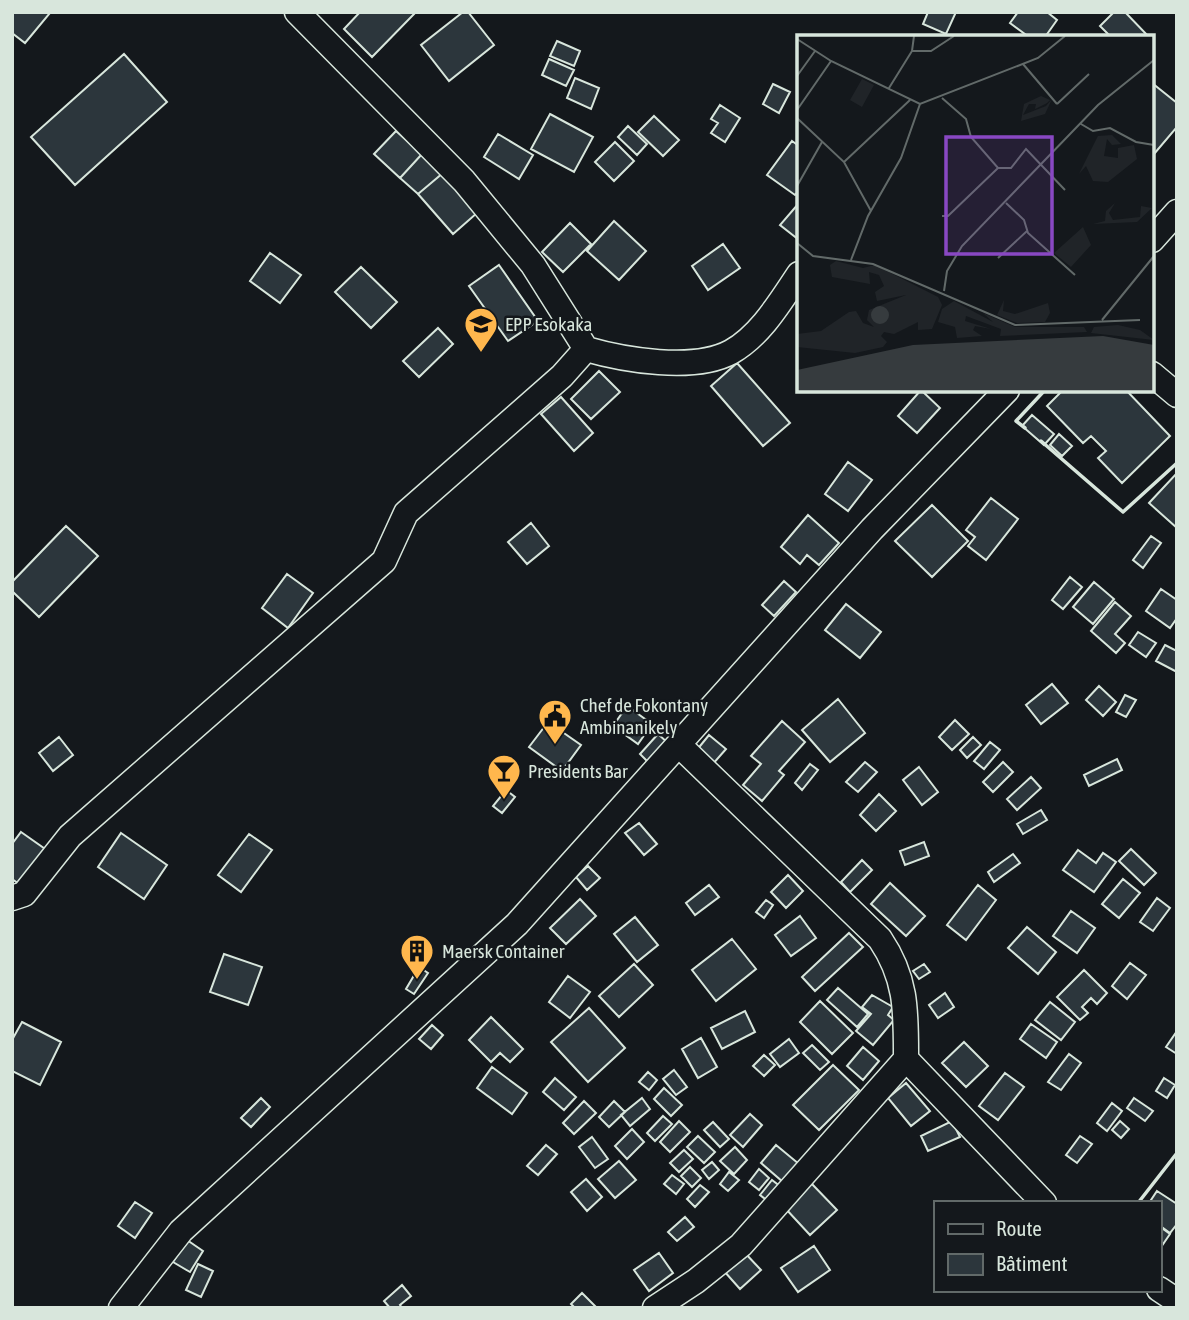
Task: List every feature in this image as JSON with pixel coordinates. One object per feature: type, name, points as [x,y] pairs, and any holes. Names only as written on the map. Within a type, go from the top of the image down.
[{"type":"street","points":[[297,12],[464,181],[533,265],[586,349],[612,357],[657,362],[709,358],[731,352],[768,320],[797,277]]},
{"type":"street","points":[[1154,238],[1177,212]]},
{"type":"street","points":[[12,898],[24,894],[69,836],[384,561],[406,513],[562,376],[586,349]]},
{"type":"street","points":[[1154,376],[1177,395]]},
{"type":"street","points":[[121,1308],[181,1231],[250,1165],[441,996],[517,923],[872,529],[1005,392]]},
{"type":"street","points":[[679,745],[880,939],[896,963],[904,991],[906,1059],[1042,1201]]},
{"type":"street","points":[[655,1308],[696,1281],[741,1245],[906,1059]]},
{"type":"street","points":[[1161,1290],[1177,1301]]},
{"type":"building","points":[[12,12],[50,13],[25,43],[12,33]]},
{"type":"building","points":[[360,12],[416,12],[372,57],[344,29]]},
{"type":"building","points":[[463,12],[468,12],[494,45],[449,81],[421,45]]},
{"type":"building","points":[[928,12],[956,12],[946,34],[923,24]]},
{"type":"building","points":[[1018,12],[1047,12],[1057,20],[1046,35],[1026,35],[1010,23]]},
{"type":"building","points":[[1114,12],[1125,12],[1147,35],[1109,35],[1100,26]]},
{"type":"building","points":[[557,41],[580,51],[574,66],[550,56]]},
{"type":"building","points":[[124,54],[167,102],[75,185],[31,137]]},
{"type":"building","points":[[549,59],[574,70],[566,86],[542,75]]},
{"type":"building","points":[[575,78],[599,88],[591,109],[567,98]]},
{"type":"building","points":[[773,84],[790,92],[779,113],[763,104]]},
{"type":"building","points":[[1154,85],[1177,103],[1177,127],[1154,154]]},
{"type":"building","points":[[720,105],[740,118],[725,142],[711,133],[718,123],[711,119]]},
{"type":"building","points":[[550,114],[593,137],[574,172],[531,149]]},
{"type":"building","points":[[654,116],[679,140],[663,156],[638,132]]},
{"type":"building","points":[[628,126],[647,144],[637,155],[618,137]]},
{"type":"building","points":[[396,131],[422,154],[400,178],[374,154]]},
{"type":"building","points":[[498,134],[533,155],[519,179],[484,157]]},
{"type":"building","points":[[792,141],[797,145],[795,195],[767,175]]},
{"type":"building","points":[[615,142],[634,161],[614,181],[595,162]]},
{"type":"building","points":[[422,154],[443,173],[418,194],[400,178]]},
{"type":"building","points":[[443,173],[477,213],[453,234],[418,194]]},
{"type":"building","points":[[797,205],[797,238],[780,225]]},
{"type":"building","points":[[614,221],[646,251],[619,280],[587,251]]},
{"type":"building","points":[[570,223],[591,244],[563,272],[542,252]]},
{"type":"building","points":[[723,244],[740,268],[708,290],[692,266]]},
{"type":"building","points":[[270,253],[301,275],[280,303],[250,281]]},
{"type":"building","points":[[499,265],[538,321],[508,341],[469,286]]},
{"type":"building","points":[[361,267],[397,302],[371,328],[335,292]]},
{"type":"building","points":[[438,328],[453,344],[419,377],[403,361]]},
{"type":"building","points":[[737,363],[790,423],[763,446],[711,386]]},
{"type":"building","points":[[599,371],[620,392],[591,419],[571,399]]},
{"type":"building","points":[[919,392],[923,392],[940,408],[917,433],[898,416]]},
{"type":"building","points":[[1061,392],[1128,392],[1170,436],[1122,483],[1098,458],[1106,451],[1091,436],[1083,443],[1047,406]]},
{"type":"building","points":[[561,397],[593,433],[574,451],[541,414]]},
{"type":"building","points":[[1032,415],[1054,434],[1044,445],[1022,426]]},
{"type":"building","points":[[1059,434],[1072,446],[1062,456],[1050,445]]},
{"type":"building","points":[[848,462],[872,480],[848,511],[825,494]]},
{"type":"building","points":[[1177,473],[1177,528],[1149,503]]},
{"type":"building","points":[[991,498],[1018,519],[986,560],[968,546],[975,537],[966,530]]},
{"type":"building","points":[[932,505],[968,541],[932,577],[895,541]]},
{"type":"building","points":[[808,515],[839,543],[819,565],[807,555],[800,564],[781,547]]},
{"type":"building","points":[[531,523],[549,546],[527,564],[508,542]]},
{"type":"building","points":[[66,526],[98,556],[39,617],[12,591],[12,582]]},
{"type":"building","points":[[1151,536],[1161,543],[1143,568],[1133,560]]},
{"type":"building","points":[[287,574],[313,593],[288,628],[262,608]]},
{"type":"building","points":[[1070,577],[1082,587],[1063,609],[1052,600]]},
{"type":"building","points":[[784,581],[796,592],[774,616],[762,605]]},
{"type":"building","points":[[1094,582],[1114,599],[1093,624],[1073,607]]},
{"type":"building","points":[[1161,589],[1177,600],[1177,618],[1170,628],[1146,611]]},
{"type":"building","points":[[1115,602],[1131,616],[1115,634],[1125,643],[1116,653],[1091,631]]},
{"type":"building","points":[[846,604],[881,632],[860,658],[825,630]]},
{"type":"building","points":[[1138,632],[1156,643],[1146,657],[1129,645]]},
{"type":"building","points":[[1165,645],[1177,651],[1177,672],[1156,661]]},
{"type":"building","points":[[1052,684],[1068,703],[1041,724],[1026,705]]},
{"type":"building","points":[[1099,686],[1116,702],[1103,716],[1086,700]]},
{"type":"building","points":[[1125,695],[1136,700],[1126,717],[1116,712]]},
{"type":"building","points":[[838,699],[865,733],[830,762],[802,730]]},
{"type":"building","points":[[627,706],[652,724],[638,744],[613,726]]},
{"type":"building","points":[[955,720],[969,734],[952,750],[939,737]]},
{"type":"building","points":[[782,721],[805,742],[779,771],[784,775],[762,801],[743,785],[761,764],[751,756]]},
{"type":"building","name":"Chef de Fokontany Ambinanikely","points":[[548,722],[581,745],[562,771],[529,747]]},
{"type":"building","points":[[658,734],[668,743],[649,763],[640,754]]},
{"type":"building","points":[[709,735],[726,749],[712,765],[696,751]]},
{"type":"building","points":[[59,737],[73,755],[53,771],[39,753]]},
{"type":"building","points":[[973,737],[981,745],[967,758],[960,750]]},
{"type":"building","points":[[990,742],[1000,750],[984,769],[974,761]]},
{"type":"building","points":[[1117,759],[1122,770],[1089,786],[1084,775]]},
{"type":"building","points":[[865,762],[877,772],[858,792],[846,782]]},
{"type":"building","points":[[1003,762],[1013,772],[993,792],[983,782]]},
{"type":"building","points":[[810,764],[818,770],[802,790],[795,783]]},
{"type":"building","points":[[919,767],[938,792],[922,805],[903,780]]},
{"type":"building","points":[[1031,777],[1041,788],[1017,810],[1007,799]]},
{"type":"building","name":"Presidents Bar","points":[[506,790],[515,797],[502,813],[493,806]]},
{"type":"building","points":[[879,794],[896,811],[876,831],[860,815]]},
{"type":"building","points":[[1041,810],[1047,820],[1023,834],[1017,824]]},
{"type":"building","points":[[639,823],[657,844],[644,855],[625,833]]},
{"type":"building","points":[[21,832],[48,851],[22,886],[12,879],[12,844]]},
{"type":"building","points":[[121,833],[167,865],[144,899],[98,867]]},
{"type":"building","points":[[249,834],[272,850],[241,892],[218,875]]},
{"type":"building","points":[[924,842],[929,856],[905,865],[900,851]]},
{"type":"building","points":[[1131,849],[1156,873],[1144,885],[1119,861]]},
{"type":"building","points":[[1078,850],[1096,863],[1103,853],[1116,862],[1094,892],[1063,870]]},
{"type":"building","points":[[1013,854],[1020,863],[994,882],[988,872]]},
{"type":"building","points":[[862,860],[872,870],[850,892],[841,882]]},
{"type":"building","points":[[588,866],[600,878],[587,890],[576,877]]},
{"type":"building","points":[[788,875],[803,891],[786,908],[771,892]]},
{"type":"building","points":[[1123,879],[1140,893],[1119,918],[1102,904]]},
{"type":"building","points":[[890,883],[925,916],[906,936],[871,904]]},
{"type":"building","points":[[709,885],[719,897],[695,915],[686,903]]},
{"type":"building","points":[[978,885],[996,900],[966,940],[947,925]]},
{"type":"building","points":[[1157,898],[1170,908],[1153,931],[1140,922]]},
{"type":"building","points":[[580,899],[596,916],[566,944],[550,928]]},
{"type":"building","points":[[766,900],[773,905],[764,918],[756,912]]},
{"type":"building","points":[[1071,911],[1095,928],[1077,953],[1053,936]]},
{"type":"building","points":[[800,916],[816,938],[791,956],[775,935]]},
{"type":"building","points":[[635,917],[658,945],[637,962],[614,934]]},
{"type":"building","points":[[1027,927],[1056,952],[1038,974],[1008,948]]},
{"type":"building","points":[[849,933],[863,947],[815,991],[802,977]]},
{"type":"building","points":[[732,939],[756,969],[716,1001],[692,970]]},
{"type":"building","points":[[224,954],[262,967],[248,1005],[210,992]]},
{"type":"building","points":[[1130,963],[1146,975],[1127,999],[1112,986]]},
{"type":"building","points":[[634,964],[653,985],[619,1017],[599,996]]},
{"type":"building","points":[[924,964],[930,972],[919,979],[913,971]]},
{"type":"building","name":"Maersk Container","points":[[419,967],[428,973],[414,994],[406,989]]},
{"type":"building","points":[[1084,970],[1107,993],[1097,1004],[1091,998],[1082,1007],[1088,1013],[1080,1020],[1057,997]]},
{"type":"building","points":[[568,976],[590,992],[570,1018],[549,1002]]},
{"type":"building","points":[[838,988],[868,1014],[857,1027],[827,1000]]},
{"type":"building","points":[[945,993],[954,1007],[938,1018],[929,1005]]},
{"type":"building","points":[[872,995],[893,1007],[888,1015],[894,1020],[873,1045],[856,1031],[871,1014],[862,1007]]},
{"type":"building","points":[[820,1001],[853,1033],[832,1054],[800,1022]]},
{"type":"building","points":[[1050,1002],[1075,1022],[1061,1040],[1035,1020]]},
{"type":"building","points":[[589,1008],[625,1048],[588,1082],[551,1042]]},
{"type":"building","points":[[745,1011],[755,1032],[722,1049],[711,1028]]},
{"type":"building","points":[[491,1017],[523,1049],[510,1062],[500,1053],[491,1062],[469,1040]]},
{"type":"building","points":[[22,1022],[61,1042],[40,1085],[12,1071],[12,1040]]},
{"type":"building","points":[[1031,1024],[1057,1042],[1046,1058],[1020,1039]]},
{"type":"building","points":[[432,1025],[443,1035],[431,1049],[419,1039]]},
{"type":"building","points":[[1177,1031],[1177,1054],[1166,1047]]},
{"type":"building","points":[[701,1038],[717,1067],[698,1078],[682,1049]]},
{"type":"building","points":[[789,1039],[799,1053],[780,1067],[770,1054]]},
{"type":"building","points":[[964,1042],[988,1066],[966,1087],[942,1063]]},
{"type":"building","points":[[812,1045],[829,1062],[820,1070],[803,1053]]},
{"type":"building","points":[[863,1047],[879,1061],[863,1080],[847,1066]]},
{"type":"building","points":[[1069,1054],[1081,1063],[1061,1090],[1048,1082]]},
{"type":"building","points":[[764,1055],[775,1065],[764,1076],[753,1066]]},
{"type":"building","points":[[833,1065],[859,1090],[819,1130],[793,1105]]},
{"type":"building","points":[[492,1067],[527,1093],[512,1114],[477,1088]]},
{"type":"building","points":[[674,1070],[687,1087],[676,1095],[663,1079]]},
{"type":"building","points":[[648,1072],[657,1080],[649,1090],[639,1082]]},
{"type":"building","points":[[1005,1073],[1024,1087],[998,1120],[979,1106]]},
{"type":"building","points":[[555,1078],[576,1097],[564,1110],[543,1092]]},
{"type":"building","points":[[1164,1078],[1175,1085],[1167,1098],[1156,1091]]},
{"type":"building","points":[[906,1083],[930,1111],[911,1126],[888,1098]]},
{"type":"building","points":[[664,1088],[682,1105],[671,1116],[654,1099]]},
{"type":"building","points":[[261,1098],[270,1107],[251,1127],[241,1118]]},
{"type":"building","points":[[642,1098],[650,1109],[630,1126],[621,1115]]},
{"type":"building","points":[[1134,1098],[1153,1111],[1145,1121],[1127,1108]]},
{"type":"building","points":[[584,1101],[596,1113],[574,1134],[563,1123]]},
{"type":"building","points":[[614,1101],[625,1112],[609,1127],[599,1117]]},
{"type":"building","points":[[1112,1103],[1122,1111],[1107,1131],[1097,1123]]},
{"type":"building","points":[[750,1114],[762,1125],[743,1147],[730,1135]]},
{"type":"building","points":[[663,1116],[672,1124],[655,1141],[647,1133]]},
{"type":"building","points":[[679,1121],[690,1132],[670,1152],[660,1142]]},
{"type":"building","points":[[952,1121],[960,1137],[928,1151],[921,1136]]},
{"type":"building","points":[[1120,1121],[1129,1129],[1121,1138],[1112,1130]]},
{"type":"building","points":[[713,1122],[729,1139],[720,1147],[704,1130]]},
{"type":"building","points":[[632,1129],[644,1142],[627,1159],[615,1146]]},
{"type":"building","points":[[698,1136],[715,1152],[704,1163],[687,1147]]},
{"type":"building","points":[[1080,1136],[1092,1144],[1077,1163],[1066,1155]]},
{"type":"building","points":[[592,1137],[608,1159],[595,1168],[579,1147]]},
{"type":"building","points":[[546,1145],[557,1154],[538,1175],[527,1166]]},
{"type":"building","points":[[776,1145],[799,1164],[783,1182],[761,1163]]},
{"type":"building","points":[[735,1147],[747,1160],[734,1174],[720,1161]]},
{"type":"building","points":[[684,1150],[693,1159],[679,1172],[670,1163]]},
{"type":"building","points":[[619,1161],[636,1180],[615,1198],[598,1179]]},
{"type":"building","points":[[712,1162],[719,1170],[709,1179],[702,1170]]},
{"type":"building","points":[[690,1167],[701,1178],[692,1187],[681,1176]]},
{"type":"building","points":[[759,1169],[769,1178],[759,1190],[749,1182]]},
{"type":"building","points":[[729,1172],[739,1180],[728,1191],[720,1184]]},
{"type":"building","points":[[672,1175],[684,1184],[676,1194],[664,1184]]},
{"type":"building","points":[[586,1179],[602,1197],[587,1211],[571,1192]]},
{"type":"building","points":[[772,1180],[781,1187],[769,1202],[760,1195]]},
{"type":"building","points":[[811,1183],[837,1210],[810,1235],[785,1208]]},
{"type":"building","points":[[700,1185],[709,1192],[695,1207],[687,1199]]},
{"type":"building","points":[[1157,1191],[1177,1204],[1177,1224],[1170,1233],[1161,1226],[1161,1201],[1150,1201]]},
{"type":"building","points":[[135,1202],[152,1213],[135,1238],[118,1226]]},
{"type":"building","points":[[685,1217],[694,1227],[677,1241],[668,1232]]},
{"type":"building","points":[[1161,1227],[1170,1234],[1161,1247]]},
{"type":"building","points":[[187,1240],[203,1251],[190,1272],[173,1262]]},
{"type":"building","points":[[814,1246],[830,1270],[798,1292],[781,1268]]},
{"type":"building","points":[[744,1252],[761,1270],[740,1289],[724,1271]]},
{"type":"building","points":[[659,1253],[673,1273],[649,1291],[634,1270]]},
{"type":"building","points":[[198,1264],[213,1271],[201,1297],[186,1290]]},
{"type":"building","points":[[402,1285],[411,1296],[400,1305],[402,1308],[390,1308],[384,1301]]},
{"type":"building","points":[[582,1293],[597,1308],[575,1308],[571,1304]]},
{"type":"wall","points":[[1025,428],[1016,421],[1043,392]]},
{"type":"wall","points":[[1041,441],[1123,512],[1177,463]]},
{"type":"wall","points":[[1140,1201],[1177,1153]]},
{"type":"place","name":"EPP Esokaka","points":[[481,354]]},
{"type":"place","name":"Chef de Fokontany Ambinanikely","points":[[555,746]]},
{"type":"place","name":"Presidents Bar","points":[[504,801]]},
{"type":"place","name":"Maersk Container","points":[[417,981]]}]
